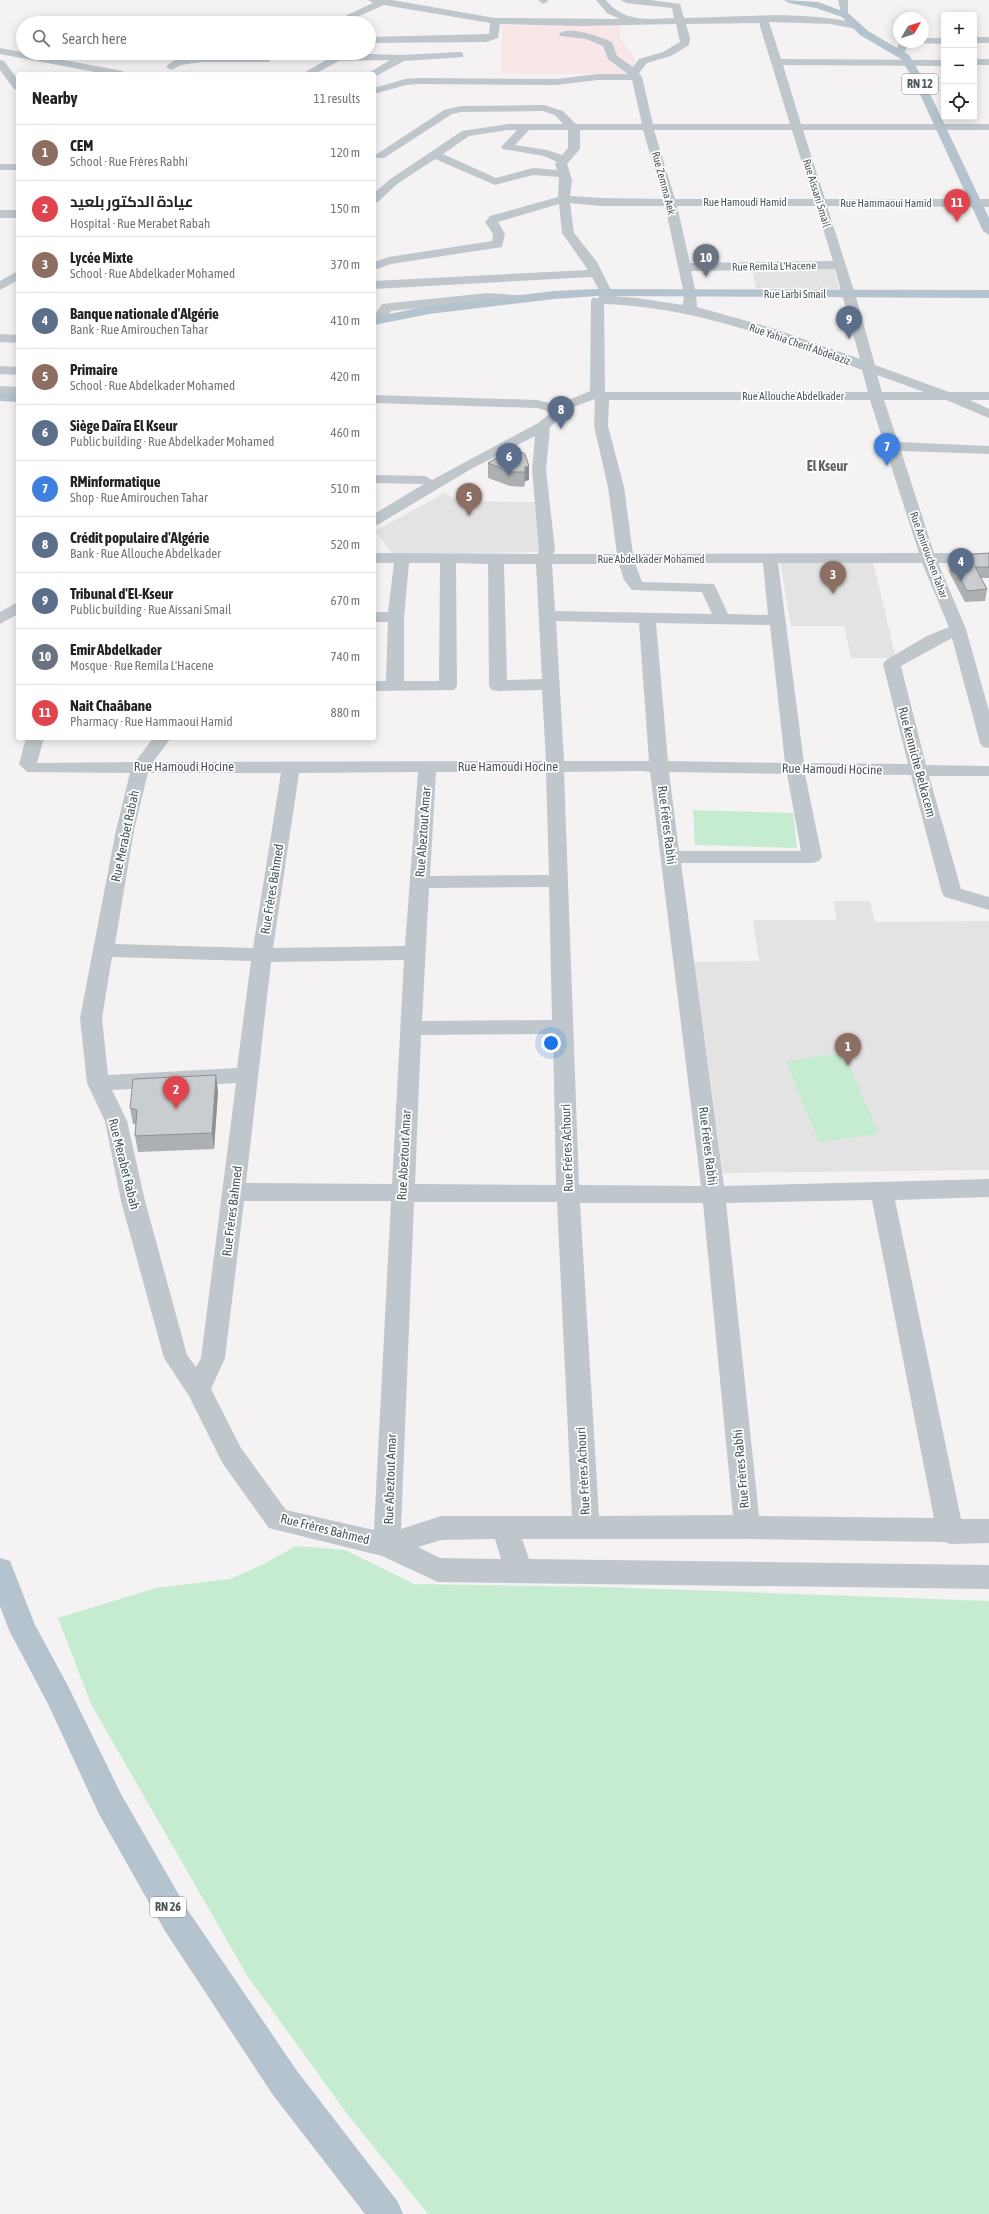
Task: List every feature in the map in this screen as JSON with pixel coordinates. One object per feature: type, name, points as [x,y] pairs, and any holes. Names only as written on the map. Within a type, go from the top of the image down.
[{"type":"main road","name":"RN 12","points":[[789,0],[818,5],[844,15],[864,33],[899,53],[908,63],[989,231]]},
{"type":"main road","name":"Rue Larbi Smail","points":[[600,297],[690,294],[989,294]]},
{"type":"main road","points":[[376,323],[398,315],[517,299],[600,297]]},
{"type":"main road","points":[[376,323],[391,322],[434,314],[600,297]]},
{"type":"main road","points":[[0,397],[16,398]]},
{"type":"main road","points":[[0,403],[16,404]]},
{"type":"main road","name":"RN 26","points":[[0,1570],[23,1630],[58,1695],[110,1804],[176,1920],[285,2083],[386,2214]]},
{"type":"street","points":[[373,0],[386,1],[495,21],[796,19],[831,21],[856,26]]},
{"type":"street","points":[[601,0],[610,11],[632,21]]},
{"type":"street","points":[[626,0],[677,6],[678,20],[685,37],[685,43],[667,54],[643,61],[636,75]]},
{"type":"street","points":[[844,0],[844,15]]},
{"type":"street","points":[[351,16],[386,1]]},
{"type":"street","name":"Rue Aissani Smail","points":[[763,19],[849,294],[868,368]]},
{"type":"street","points":[[376,40],[486,39],[494,36],[495,21]]},
{"type":"street","points":[[553,35],[576,34],[593,37],[608,44],[612,57],[636,75]]},
{"type":"street","points":[[977,40],[989,40]]},
{"type":"street","points":[[929,41],[941,41]]},
{"type":"street","points":[[899,53],[901,48]]},
{"type":"street","points":[[0,52],[16,55]]},
{"type":"street","points":[[376,56],[402,58],[459,56]]},
{"type":"street","points":[[376,72],[402,58]]},
{"type":"street","points":[[44,60],[111,72]]},
{"type":"street","points":[[167,60],[173,65],[178,72]]},
{"type":"street","points":[[173,65],[189,60]]},
{"type":"street","points":[[254,70],[267,60]]},
{"type":"street","points":[[311,72],[333,60]]},
{"type":"street","points":[[777,62],[941,63]]},
{"type":"street","points":[[977,62],[989,62]]},
{"type":"street","points":[[0,63],[16,85]]},
{"type":"street","points":[[173,65],[210,69]]},
{"type":"street","points":[[376,90],[405,82],[422,80],[556,82],[598,76],[636,75]]},
{"type":"street","name":"Rue Zemma Aek","points":[[636,75],[648,128],[670,201],[690,294],[690,310]]},
{"type":"street","points":[[6,90],[16,88]]},
{"type":"street","points":[[377,156],[441,115],[461,109],[552,109],[559,113],[574,128],[574,149],[561,164],[566,180],[564,186],[564,199],[568,233],[591,262],[595,273],[603,283],[600,297],[599,395],[601,426],[616,487],[626,559],[632,580],[638,587],[708,587],[722,619]]},
{"type":"street","points":[[376,197],[393,182],[466,134],[501,128],[797,126],[989,127]]},
{"type":"street","points":[[526,127],[507,147],[547,153],[563,160]]},
{"type":"street","points":[[434,154],[496,182],[533,171],[564,174]]},
{"type":"street","points":[[377,156],[419,164]]},
{"type":"street","points":[[0,166],[16,167]]},
{"type":"street","points":[[376,181],[393,182]]},
{"type":"street","points":[[376,265],[389,261],[498,244],[499,234],[490,222],[494,219],[564,199]]},
{"type":"street","name":"Rue Hamoudi Hamid","points":[[564,199],[601,202],[820,202]]},
{"type":"street","name":"Rue Hammaoui Hamid","points":[[820,202],[989,203]]},
{"type":"street","points":[[0,214],[16,214]]},
{"type":"street","name":"Rue Remila L'Hacene","points":[[684,267],[840,265]]},
{"type":"street","points":[[376,285],[595,273]]},
{"type":"street","points":[[0,286],[16,276]]},
{"type":"street","name":"Rue Yahia Cherif Abdelaziz","points":[[600,297],[640,300],[690,310],[736,322],[949,396],[989,414]]},
{"type":"street","points":[[1,339],[16,339]]},
{"type":"street","name":"Rue Amirouchen Tahar","points":[[868,368],[928,558],[958,629],[983,698],[989,743]]},
{"type":"street","points":[[0,370],[16,371]]},
{"type":"street","points":[[0,390],[16,391]]},
{"type":"street","points":[[376,509],[425,480],[559,408],[599,395]]},
{"type":"street","name":"Rue Allouche Abdelkader","points":[[599,395],[989,396]]},
{"type":"street","points":[[376,399],[537,404],[559,408]]},
{"type":"street","points":[[376,520],[466,466],[543,426],[559,408]]},
{"type":"street","name":"Rue Frères Achouri","points":[[543,426],[539,470],[547,550],[544,558],[555,766],[569,1194],[586,1529]]},
{"type":"street","points":[[892,446],[989,450]]},
{"type":"street","points":[[376,479],[425,480]]},
{"type":"street","name":"Rue Abdelkader Mohamed","points":[[376,558],[989,558]]},
{"type":"street","points":[[395,686],[396,617],[402,558]]},
{"type":"street","points":[[376,686],[448,686],[448,558]]},
{"type":"street","points":[[496,559],[498,686],[551,684]]},
{"type":"street","points":[[671,857],[812,857],[795,767],[770,559]]},
{"type":"street","points":[[0,607],[16,597]]},
{"type":"street","points":[[0,618],[16,608]]},
{"type":"street","points":[[547,616],[777,620]]},
{"type":"street","points":[[376,617],[396,617]]},
{"type":"street","name":"Rue Frères Rabhi","points":[[647,618],[659,767],[714,1195],[747,1527]]},
{"type":"street","name":"Rue kenniche Belkacem","points":[[958,629],[933,640],[892,664],[952,893],[989,904]]},
{"type":"street","name":"Rue Hamoudi Hocine","points":[[34,740],[28,764],[33,768],[141,766],[795,767],[989,772]]},
{"type":"street","points":[[141,766],[160,740]]},
{"type":"street","name":"Rue Merabet Rabah","points":[[141,766],[125,830],[91,1018],[98,1083],[116,1121],[133,1201],[176,1358],[198,1389]]},
{"type":"street","name":"Rue Frères Bahmed","points":[[291,766],[262,955],[213,1358],[198,1389],[232,1456],[278,1520],[388,1545],[438,1570],[989,1577]]},
{"type":"street","name":"Rue Abeztout Amar","points":[[388,1545],[401,1212],[404,1193],[415,953],[427,767]]},
{"type":"street","points":[[419,882],[558,881]]},
{"type":"street","points":[[104,950],[262,955],[415,953]]},
{"type":"street","points":[[411,1028],[563,1027]]},
{"type":"street","points":[[98,1083],[248,1075]]},
{"type":"street","points":[[234,1192],[714,1195],[882,1192],[989,1188]]},
{"type":"street","points":[[882,1192],[950,1532]]},
{"type":"street","points":[[388,1545],[441,1528],[586,1529],[747,1527],[950,1532],[989,1531]]},
{"type":"street","points":[[504,1528],[519,1571]]},
{"type":"shaded area","points":[[620,24],[620,38],[634,56],[637,74],[502,74],[502,26]]},
{"type":"shaded area","points":[[752,268],[834,268],[839,289],[756,288]]},
{"type":"shaded area","points":[[445,493],[458,501],[535,502],[540,552],[393,554],[376,530]]},
{"type":"shaded area","points":[[780,561],[873,562],[896,658],[851,658],[844,626],[791,626]]},
{"type":"shaded area","points":[[833,901],[870,901],[875,922],[989,921],[989,1170],[723,1173],[694,962],[759,961],[753,920],[837,920]]},
{"type":"green space","points":[[693,810],[793,813],[797,848],[695,845]]},
{"type":"green space","points":[[844,1053],[879,1134],[819,1142],[786,1061]]},
{"type":"green space","points":[[296,1546],[345,1550],[414,1584],[607,1587],[989,1601],[989,2214],[428,2214],[348,2115],[248,1977],[91,1704],[58,1618],[156,1588],[230,1579],[264,1564]]},
{"type":"building","points":[[507,451],[519,451],[525,454],[529,466],[525,467],[525,472],[510,472],[488,463]]},
{"type":"building","points":[[989,553],[989,567],[975,567],[987,589],[967,591],[951,561],[965,560],[962,555]]},
{"type":"building","points":[[216,1075],[212,1133],[135,1136],[137,1110],[130,1108],[133,1079]]},
{"type":"place","name":"Nait Chaâbane","points":[[957,222]]},
{"type":"place","name":"Emir Abdelkader","points":[[706,277]]},
{"type":"place","name":"Tribunal d'El-Kseur","points":[[849,339]]},
{"type":"place","name":"Crédit populaire d'Algérie","points":[[561,429]]},
{"type":"place","name":"RMinformatique","points":[[887,466]]},
{"type":"place","name":"Siège Daïra El Kseur","points":[[509,476]]},
{"type":"place","name":"Primaire","points":[[469,516]]},
{"type":"place","name":"Banque nationale d'Algérie","points":[[961,581]]},
{"type":"place","name":"Lycée Mixte","points":[[833,594]]},
{"type":"place","name":"CEM","points":[[848,1066]]},
{"type":"place","name":"عيادة الدكتور بلعيد","points":[[176,1109]]},
{"type":"district","name":"El Kseur","points":[[827,466]]}]
